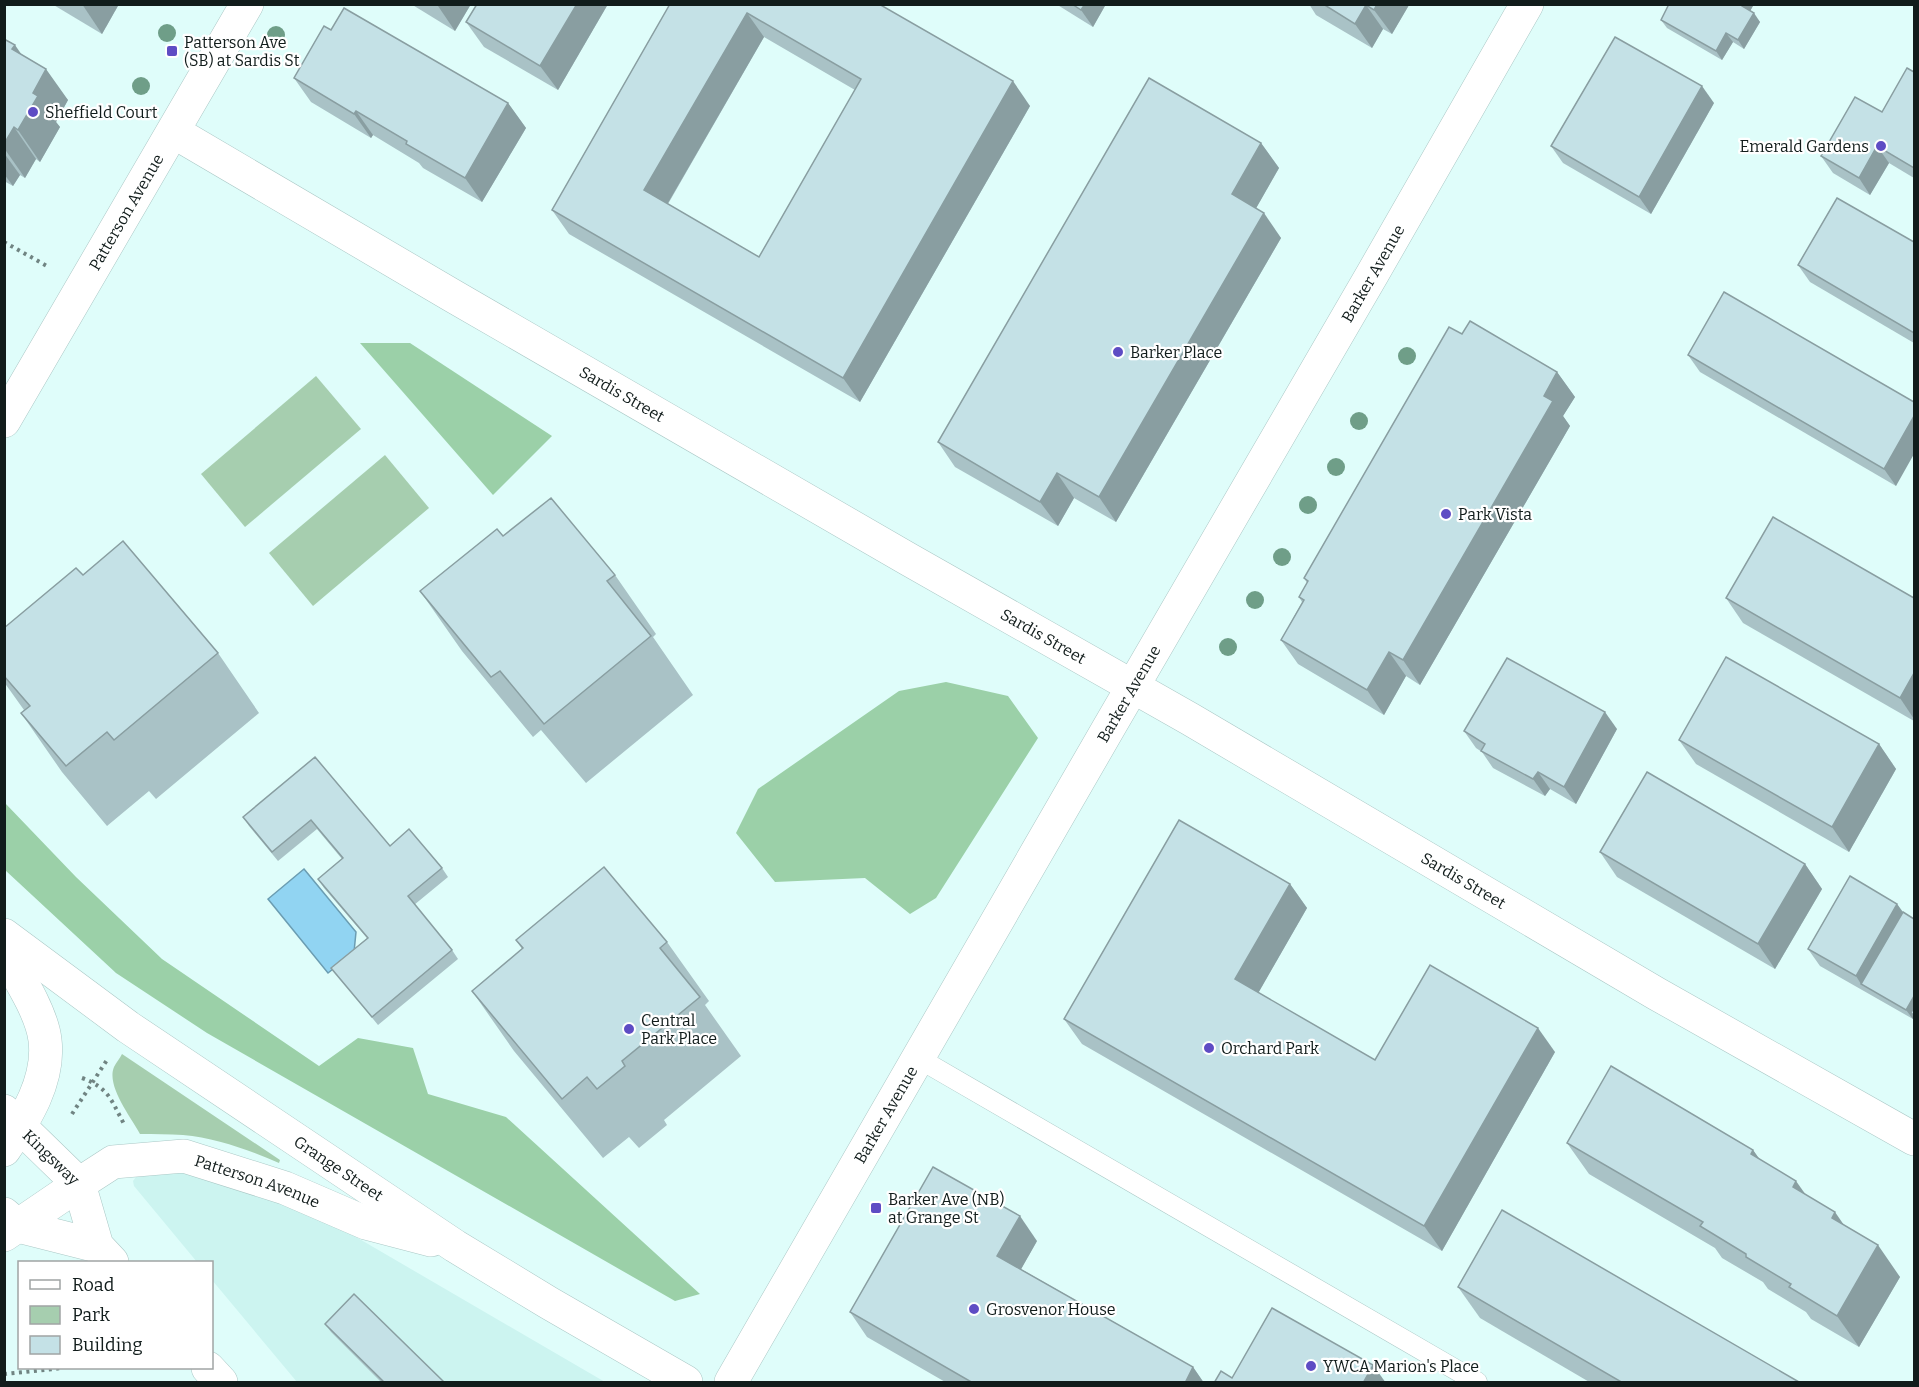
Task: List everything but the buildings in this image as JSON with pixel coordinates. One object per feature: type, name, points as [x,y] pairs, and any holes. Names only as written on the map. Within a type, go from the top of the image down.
[{"type":"street","name":"Patterson Avenue","points":[[4,421],[247,4]]},
{"type":"street","name":"Barker Avenue","points":[[731,1383],[1527,4]]},
{"type":"street","name":"Sardis Street","points":[[174,132],[1657,994],[1914,1139]]},
{"type":"street","name":"Grange Street","points":[[4,935],[128,1027],[455,1246],[686,1383]]},
{"type":"street","points":[[4,952],[33,1004],[45,1038],[45,1061],[37,1095],[10,1129]]},
{"type":"street","name":"Kingsway","points":[[10,1129],[79,1184],[105,1254]]},
{"type":"street","name":"Patterson Avenue","points":[[9,1225],[113,1162],[184,1156],[285,1188],[366,1223],[455,1246]]},
{"type":"street","name":"Kingsway","points":[[9,1225],[105,1254]]},
{"type":"street","points":[[209,1369],[221,1383]]},
{"type":"lane","points":[[918,1058],[1477,1383]]},
{"type":"path","points":[[4,242],[47,266]]},
{"type":"path","points":[[69,1119],[94,1083],[109,1055]]},
{"type":"path","points":[[76,1076],[94,1083],[107,1093],[128,1131]]},
{"type":"path","points":[[4,1374],[53,1369]]},
{"type":"shaded area","points":[[182,1173],[221,1179],[344,1230],[605,1382],[297,1382],[213,1281],[213,1261],[196,1261],[134,1186],[133,1181],[136,1177]]},
{"type":"green space","points":[[360,343],[410,343],[552,436],[493,495]]},
{"type":"green space","points":[[316,376],[361,429],[245,527],[201,474]]},
{"type":"green space","points":[[385,455],[429,508],[313,606],[269,553]]},
{"type":"green space","points":[[946,682],[1008,696],[1038,738],[936,898],[910,914],[865,878],[775,882],[736,833],[758,789],[899,691]]},
{"type":"green space","points":[[5,803],[76,877],[162,959],[319,1066],[358,1038],[413,1048],[428,1094],[506,1117],[700,1294],[675,1301],[207,1033],[116,973],[5,870]]},
{"type":"green space","points":[[122,1054],[280,1160],[279,1163],[244,1149],[208,1139],[183,1135],[140,1134],[113,1083],[114,1067]]},
{"type":"water","points":[[304,869],[356,932],[354,952],[328,973],[268,899]]},
{"type":"place","name":"Patterson Ave (SB) at Sardis St","points":[[172,51]]},
{"type":"place","name":"Sheffield Court","points":[[33,112]]},
{"type":"place","name":"Emerald Gardens","points":[[1881,146]]},
{"type":"place","name":"Barker Place","points":[[1118,352]]},
{"type":"place","name":"Park Vista","points":[[1446,514]]},
{"type":"place","name":"Central Park Place","points":[[629,1029]]},
{"type":"place","name":"Orchard Park","points":[[1209,1048]]},
{"type":"place","name":"Barker Ave (NB) at Grange St","points":[[876,1208]]},
{"type":"place","name":"Grosvenor House","points":[[974,1309]]},
{"type":"place","name":"YWCA Marion's Place","points":[[1311,1366]]}]
